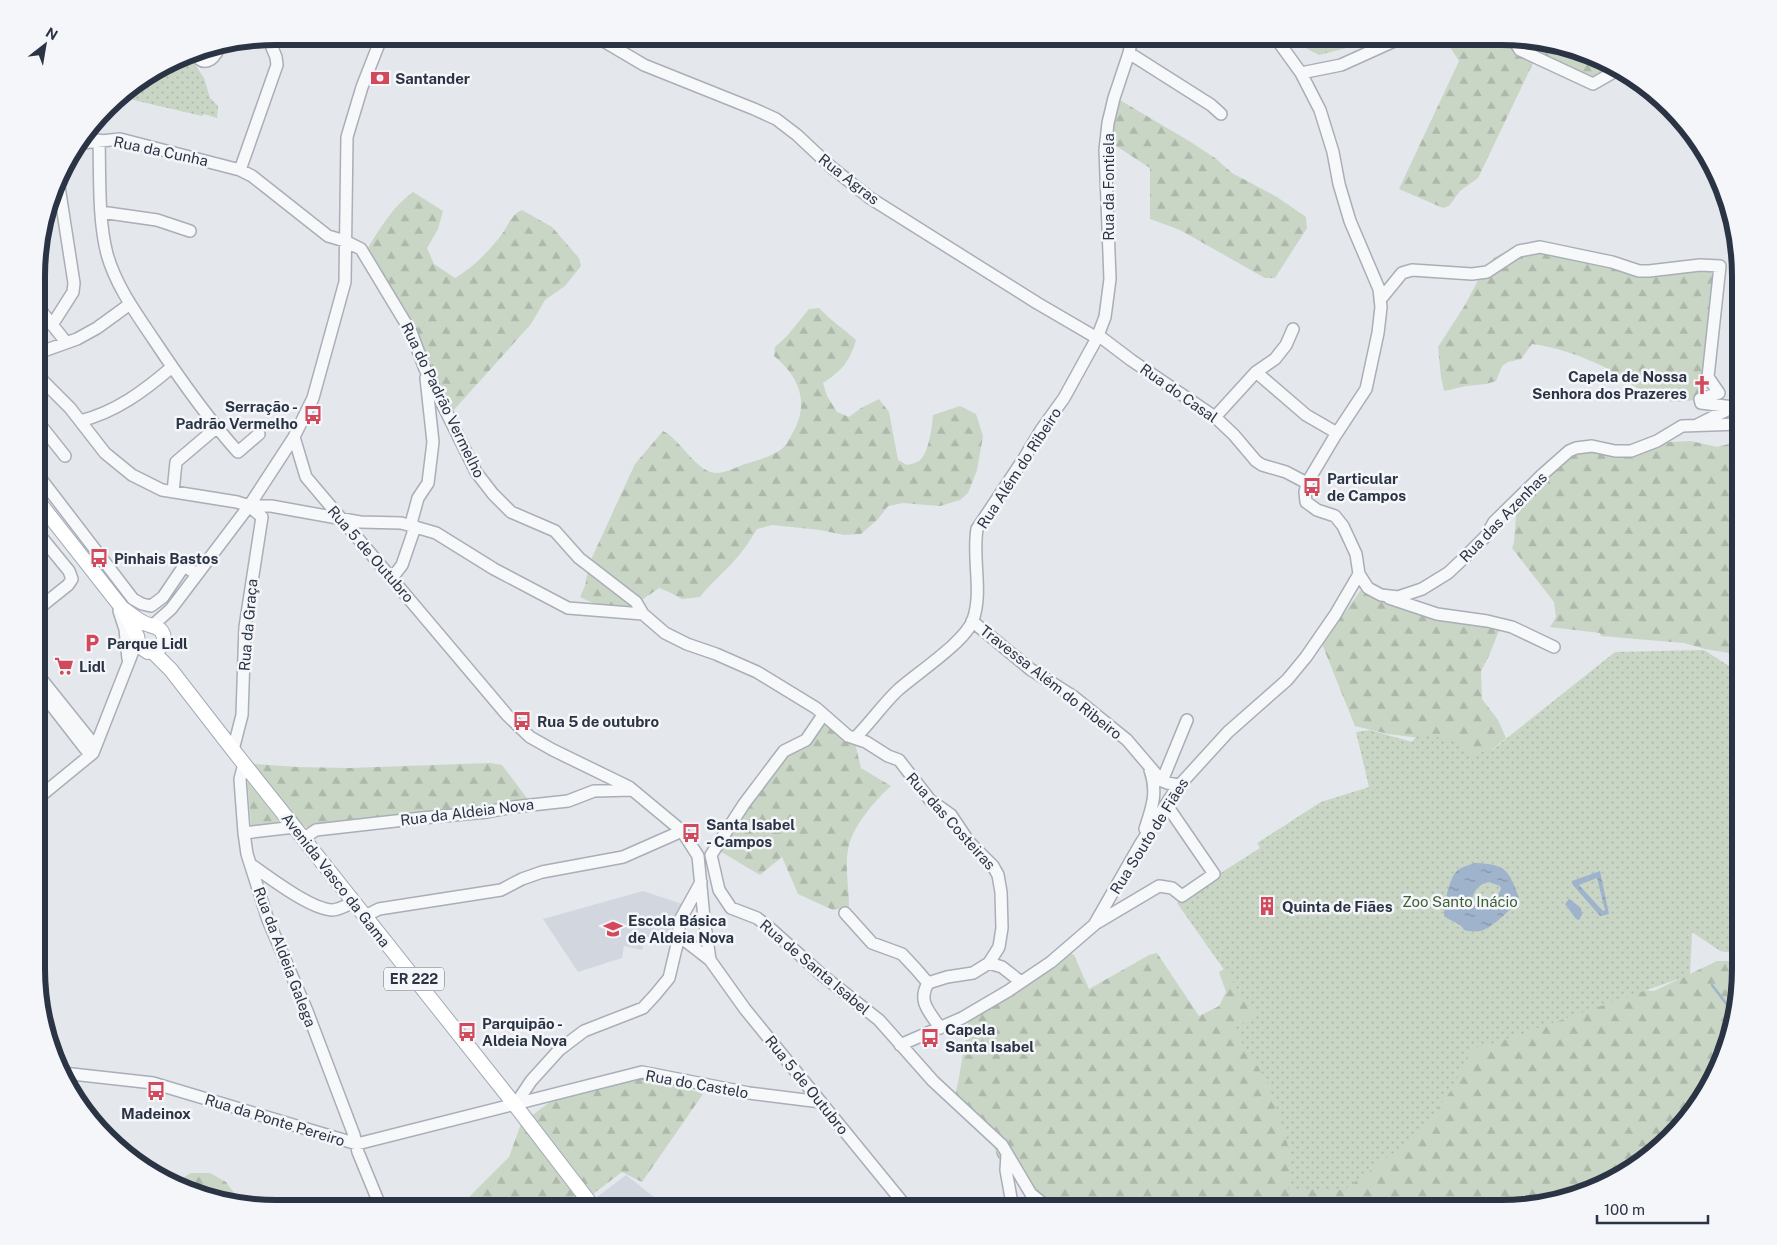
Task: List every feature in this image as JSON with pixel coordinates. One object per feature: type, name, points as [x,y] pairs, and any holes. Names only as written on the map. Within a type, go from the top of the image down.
[{"type":"main road","name":"Avenida Vasco da Gama","points":[[45,510],[119,603],[143,650],[154,650],[164,641],[154,627],[119,603]]},
{"type":"main road","points":[[137,638],[142,627],[154,627]]},
{"type":"main road","name":"Avenida Vasco da Gama","points":[[154,650],[515,1105],[588,1200]]},
{"type":"street","points":[[240,170],[277,65],[271,45]]},
{"type":"street","points":[[154,627],[171,609],[249,506],[294,437],[313,398],[345,282],[347,137],[378,45]]},
{"type":"street","name":"Rua Agras","points":[[610,45],[644,65],[776,119],[870,198],[1037,303],[1097,337]]},
{"type":"street","name":"Rua da Fontiela","points":[[1097,337],[1105,317],[1110,279],[1105,150],[1108,123],[1130,45]]},
{"type":"street","points":[[1281,45],[1301,73],[1320,110],[1333,152],[1339,184],[1350,222],[1379,289],[1380,300],[1378,333],[1366,390],[1307,483],[1305,492],[1306,502],[1317,510],[1335,516],[1344,526],[1356,554],[1359,574],[1368,588],[1381,595],[1437,614],[1487,621],[1512,627],[1554,647]]},
{"type":"street","points":[[1301,73],[1341,65],[1385,45]]},
{"type":"street","points":[[1517,45],[1520,50],[1593,84],[1611,74]]},
{"type":"street","points":[[199,58],[203,62],[207,61],[217,53]]},
{"type":"street","points":[[1128,53],[1211,105],[1221,114]]},
{"type":"street","name":"Rua da Cunha","points":[[88,142],[120,139],[240,170],[252,176],[328,236],[345,241]]},
{"type":"street","points":[[99,140],[101,212],[106,252],[114,277],[172,367],[216,428],[238,452],[259,434]]},
{"type":"street","points":[[52,325],[73,292],[74,283],[60,194]]},
{"type":"street","points":[[101,212],[157,220],[190,231]]},
{"type":"street","name":"Rua do Padrão Vermelho","points":[[345,241],[361,249],[411,332],[425,369],[476,472],[493,494],[511,512],[554,531],[579,558],[636,602],[643,614],[665,633],[687,644],[757,672],[816,708],[840,730],[848,736],[855,738]]},
{"type":"street","points":[[1380,300],[1402,273],[1412,270],[1472,274],[1487,272],[1519,251],[1540,247],[1612,262],[1639,271],[1720,266],[1708,377],[1719,393],[1700,399],[1701,403],[1732,407]]},
{"type":"street","points":[[45,351],[97,328],[130,304]]},
{"type":"street","points":[[45,316],[66,342]]},
{"type":"street","points":[[1215,416],[1256,372],[1274,359],[1286,345],[1293,329]]},
{"type":"street","name":"Rua do Casal","points":[[1097,337],[1215,416],[1256,461],[1262,465],[1286,472],[1307,483]]},
{"type":"street","name":"Rua Além do Ribeiro","points":[[855,738],[897,691],[963,635],[972,621],[976,606],[975,540],[977,529],[1064,398],[1097,337]]},
{"type":"street","points":[[80,421],[113,409],[143,392],[172,367]]},
{"type":"street","points":[[392,578],[402,565],[413,533],[412,520],[418,498],[428,483],[433,442],[425,369]]},
{"type":"street","points":[[1256,372],[1306,415],[1337,433]]},
{"type":"street","points":[[45,383],[80,421],[105,453],[132,475],[162,490],[237,502],[249,506],[271,506],[360,522],[401,523],[436,533],[494,569],[568,608],[643,614]]},
{"type":"street","points":[[1697,425],[1732,408]]},
{"type":"street","points":[[431,426],[441,420],[450,421]]},
{"type":"street","name":"Rua das Azenhas","points":[[1381,595],[1398,597],[1422,589],[1448,573],[1486,536],[1494,522],[1543,474],[1576,448],[1592,446],[1615,451],[1631,451],[1657,441],[1682,426],[1732,424]]},
{"type":"street","points":[[173,492],[176,462],[216,428]]},
{"type":"street","points":[[45,431],[65,456]]},
{"type":"street","name":"Rua 5 de Outubro","points":[[294,437],[306,477],[506,715],[530,736],[632,790],[682,831],[698,856],[710,960]]},
{"type":"street","points":[[45,483],[132,599],[151,606],[163,597],[184,566],[198,574]]},
{"type":"street","name":"Rua da Graça","points":[[233,750],[242,715],[245,627],[262,517],[249,506]]},
{"type":"street","points":[[45,542],[69,571],[72,579],[68,585],[45,603]]},
{"type":"street","name":"Rua Souto de Fiães","points":[[900,1045],[962,1018],[1021,982],[1051,962],[1094,924],[1141,843],[1179,785],[1228,732],[1287,680],[1335,615],[1359,574]]},
{"type":"street","points":[[119,603],[128,663]]},
{"type":"street","name":"Travessa Além do Ribeiro","points":[[972,621],[1030,669],[1074,697],[1093,712],[1126,740],[1162,781]]},
{"type":"street","points":[[45,792],[93,750],[137,638]]},
{"type":"street","points":[[128,663],[154,650]]},
{"type":"street","points":[[45,685],[93,750]]},
{"type":"street","points":[[45,696],[93,750]]},
{"type":"street","points":[[698,856],[711,855],[744,804],[784,752],[806,740],[823,715]]},
{"type":"street","points":[[1179,785],[1168,784],[1162,781],[1187,720]]},
{"type":"street","name":"Rua das Costeiras","points":[[855,738],[899,760],[930,800],[951,815],[969,842],[994,866],[1000,884],[1002,928],[999,947],[989,963]]},
{"type":"street","name":"Rua da Aldeia Galega","points":[[244,764],[240,779],[244,833],[250,864],[268,920],[307,1011],[354,1135],[358,1152],[378,1200]]},
{"type":"street","name":"Travessa Além do Ribeiro","points":[[1141,843],[1154,800],[1154,781],[1149,767]]},
{"type":"street","name":"Rua da Aldeia Nova","points":[[244,833],[299,833],[568,801],[594,791],[632,790]]},
{"type":"street","points":[[1094,924],[1159,886],[1172,888],[1182,896],[1214,874],[1166,804]]},
{"type":"street","points":[[365,916],[379,909],[501,890],[522,879],[542,872],[623,857],[682,831]]},
{"type":"street","name":"Rua de Santa Isabel","points":[[711,855],[719,890],[731,908],[757,918],[822,975],[879,1020],[933,1081],[1002,1145],[1031,1194],[1039,1200]]},
{"type":"street","points":[[250,864],[318,907],[333,910],[354,902]]},
{"type":"street","points":[[515,1105],[531,1081],[560,1050],[584,1031],[643,1008],[669,978],[679,936],[679,922],[702,882]]},
{"type":"street","points":[[845,913],[872,943],[902,954],[928,983]]},
{"type":"street","name":"Rua 5 de Outubro","points":[[679,936],[710,960],[745,1009],[901,1200]]},
{"type":"street","points":[[940,1028],[923,1002],[923,991],[928,983],[947,977],[973,973],[989,963],[1002,967],[1021,982]]},
{"type":"street","name":"Rua do Castelo","points":[[515,1105],[642,1072],[750,1093],[821,1102]]},
{"type":"street","name":"Rua da Ponte Pereiro","points":[[71,1074],[153,1083],[356,1144],[515,1105]]},
{"type":"street","points":[[1007,1154],[1006,1170],[1012,1200]]},
{"type":"shaded area","name":"Escola Básica de Aldeia Nova","points":[[643,891],[685,905],[673,944],[646,937],[642,950],[624,946],[622,958],[578,972],[543,919]]},
{"type":"shaded area","points":[[626,1175],[658,1200],[599,1200],[597,1197]]},
{"type":"green space","points":[[1300,45],[1358,45],[1319,55]]},
{"type":"green space","points":[[1449,45],[1516,45],[1546,49],[1575,57],[1618,77],[1593,89],[1565,78],[1534,61],[1478,178],[1460,191],[1449,206],[1443,208],[1399,189],[1459,61]]},
{"type":"green space","points":[[193,61],[204,78],[210,98],[218,106],[217,118],[204,114],[202,116],[129,99],[160,76]]},
{"type":"green space","points":[[1108,93],[1189,141],[1215,158],[1232,173],[1277,197],[1306,217],[1307,228],[1275,278],[1265,278],[1180,230],[1150,219],[1150,168],[1110,142]]},
{"type":"green space","points":[[413,192],[443,211],[438,229],[427,248],[434,264],[455,278],[475,264],[502,234],[513,217],[522,210],[552,227],[579,258],[581,266],[565,286],[545,300],[531,324],[452,412],[397,297],[365,253],[392,212]]},
{"type":"green space","points":[[1518,246],[1651,274],[1709,267],[1720,294],[1708,369],[1703,391],[1698,399],[1682,402],[1655,398],[1590,360],[1557,349],[1532,344],[1521,359],[1508,362],[1502,366],[1496,381],[1444,391],[1438,347],[1465,305],[1485,267],[1495,257]]},
{"type":"green space","points":[[819,308],[856,340],[851,355],[844,365],[823,383],[827,396],[837,412],[849,417],[861,408],[879,399],[889,412],[898,460],[907,465],[918,462],[922,457],[929,440],[933,415],[960,406],[976,414],[983,436],[977,470],[968,493],[960,500],[940,506],[903,503],[888,506],[878,519],[861,534],[844,535],[820,530],[772,525],[757,529],[740,554],[700,597],[682,599],[659,588],[646,597],[621,609],[610,608],[580,597],[585,586],[589,564],[635,464],[663,431],[676,441],[702,468],[716,473],[766,457],[784,447],[797,423],[801,402],[796,382],[783,364],[774,356],[775,347],[787,336],[809,309]]},
{"type":"green space","points":[[1691,441],[1717,447],[1732,443],[1732,654],[1684,643],[1601,636],[1600,633],[1550,627],[1556,617],[1554,602],[1512,548],[1517,501],[1535,472],[1559,453],[1575,447],[1643,451],[1670,442]]},
{"type":"green space","points":[[1366,583],[1435,616],[1500,628],[1481,671],[1482,699],[1498,720],[1506,738],[1466,771],[1444,741],[1388,734],[1355,726],[1322,644]]},
{"type":"green space","name":"Zoo Santo Inácio","points":[[1704,650],[1732,668],[1732,953],[1720,951],[1692,932],[1690,975],[1498,1042],[1470,1049],[1453,1088],[1421,1131],[1400,1148],[1344,1190],[1288,1189],[1291,1156],[1267,1081],[1233,1029],[1256,1015],[1177,903],[1183,897],[1260,848],[1257,843],[1321,802],[1369,787],[1356,732],[1370,730],[1412,742],[1419,734],[1461,741],[1467,755],[1492,750],[1615,652]]},
{"type":"green space","points":[[820,717],[854,739],[861,768],[891,786],[866,813],[852,837],[847,860],[849,907],[833,910],[798,894],[782,857],[760,875],[718,850],[771,776]]},
{"type":"green space","points":[[490,763],[502,765],[530,802],[306,827],[251,825],[247,778],[255,764],[349,768]]},
{"type":"green space","points":[[1065,951],[1074,955],[1089,989],[1149,955],[1157,953],[1199,1016],[1219,1006],[1226,992],[1219,972],[1243,957],[1654,991],[1717,961],[1732,961],[1732,984],[1728,1014],[1720,1043],[1701,1084],[1675,1121],[1642,1152],[1603,1176],[1561,1192],[1516,1200],[1041,1200],[1005,1167],[997,1156],[993,1143],[978,1131],[953,1105],[970,1013]]},
{"type":"green space","points":[[638,1078],[681,1086],[703,1094],[642,1182],[622,1172],[593,1194],[598,1200],[466,1200],[509,1157],[521,1124],[551,1101]]},
{"type":"green space","points":[[191,1173],[210,1173],[226,1182],[237,1197],[202,1188],[181,1179]]},
{"type":"water","points":[[1475,863],[1494,865],[1505,870],[1512,880],[1519,897],[1502,917],[1490,926],[1478,931],[1472,931],[1464,930],[1460,925],[1444,916],[1448,892],[1454,874],[1461,868]],"holes":[[[1489,882],[1500,886],[1501,889],[1496,899],[1486,908],[1480,908],[1472,904],[1471,901],[1474,894],[1482,885]]]},
{"type":"water","points":[[1600,871],[1609,914],[1600,916],[1572,884],[1572,881]],"holes":[[[1597,878],[1605,910],[1603,911],[1579,885]]]},
{"type":"water","points":[[1569,899],[1581,908],[1582,915],[1579,920],[1576,919],[1565,904]]},
{"type":"waterway","points":[[1712,985],[1729,1007]]},
{"type":"place","name":"Santander","points":[[380,78]]},
{"type":"place","name":"Capela de Nossa Senhora dos Prazeres","points":[[1702,385]]},
{"type":"place","name":"Serração - Padrão Vermelho","points":[[313,415]]},
{"type":"place","name":"Particular de Campos","points":[[1312,487]]},
{"type":"place","name":"Pinhais Bastos","points":[[99,558]]},
{"type":"place","name":"Parque Lidl","points":[[92,643]]},
{"type":"place","name":"Lidl","points":[[64,666]]},
{"type":"place","name":"Rua 5 de outubro","points":[[522,721]]},
{"type":"place","name":"Santa Isabel - Campos","points":[[691,833]]},
{"type":"place","name":"Quinta de Fiães","points":[[1267,906]]},
{"type":"place","name":"Escola Básica de Aldeia Nova","points":[[613,929]]},
{"type":"place","name":"Parquipão - Aldeia Nova","points":[[467,1032]]},
{"type":"place","name":"Capela Santa Isabel","points":[[930,1038]]},
{"type":"place","name":"Madeinox","points":[[156,1091]]}]
